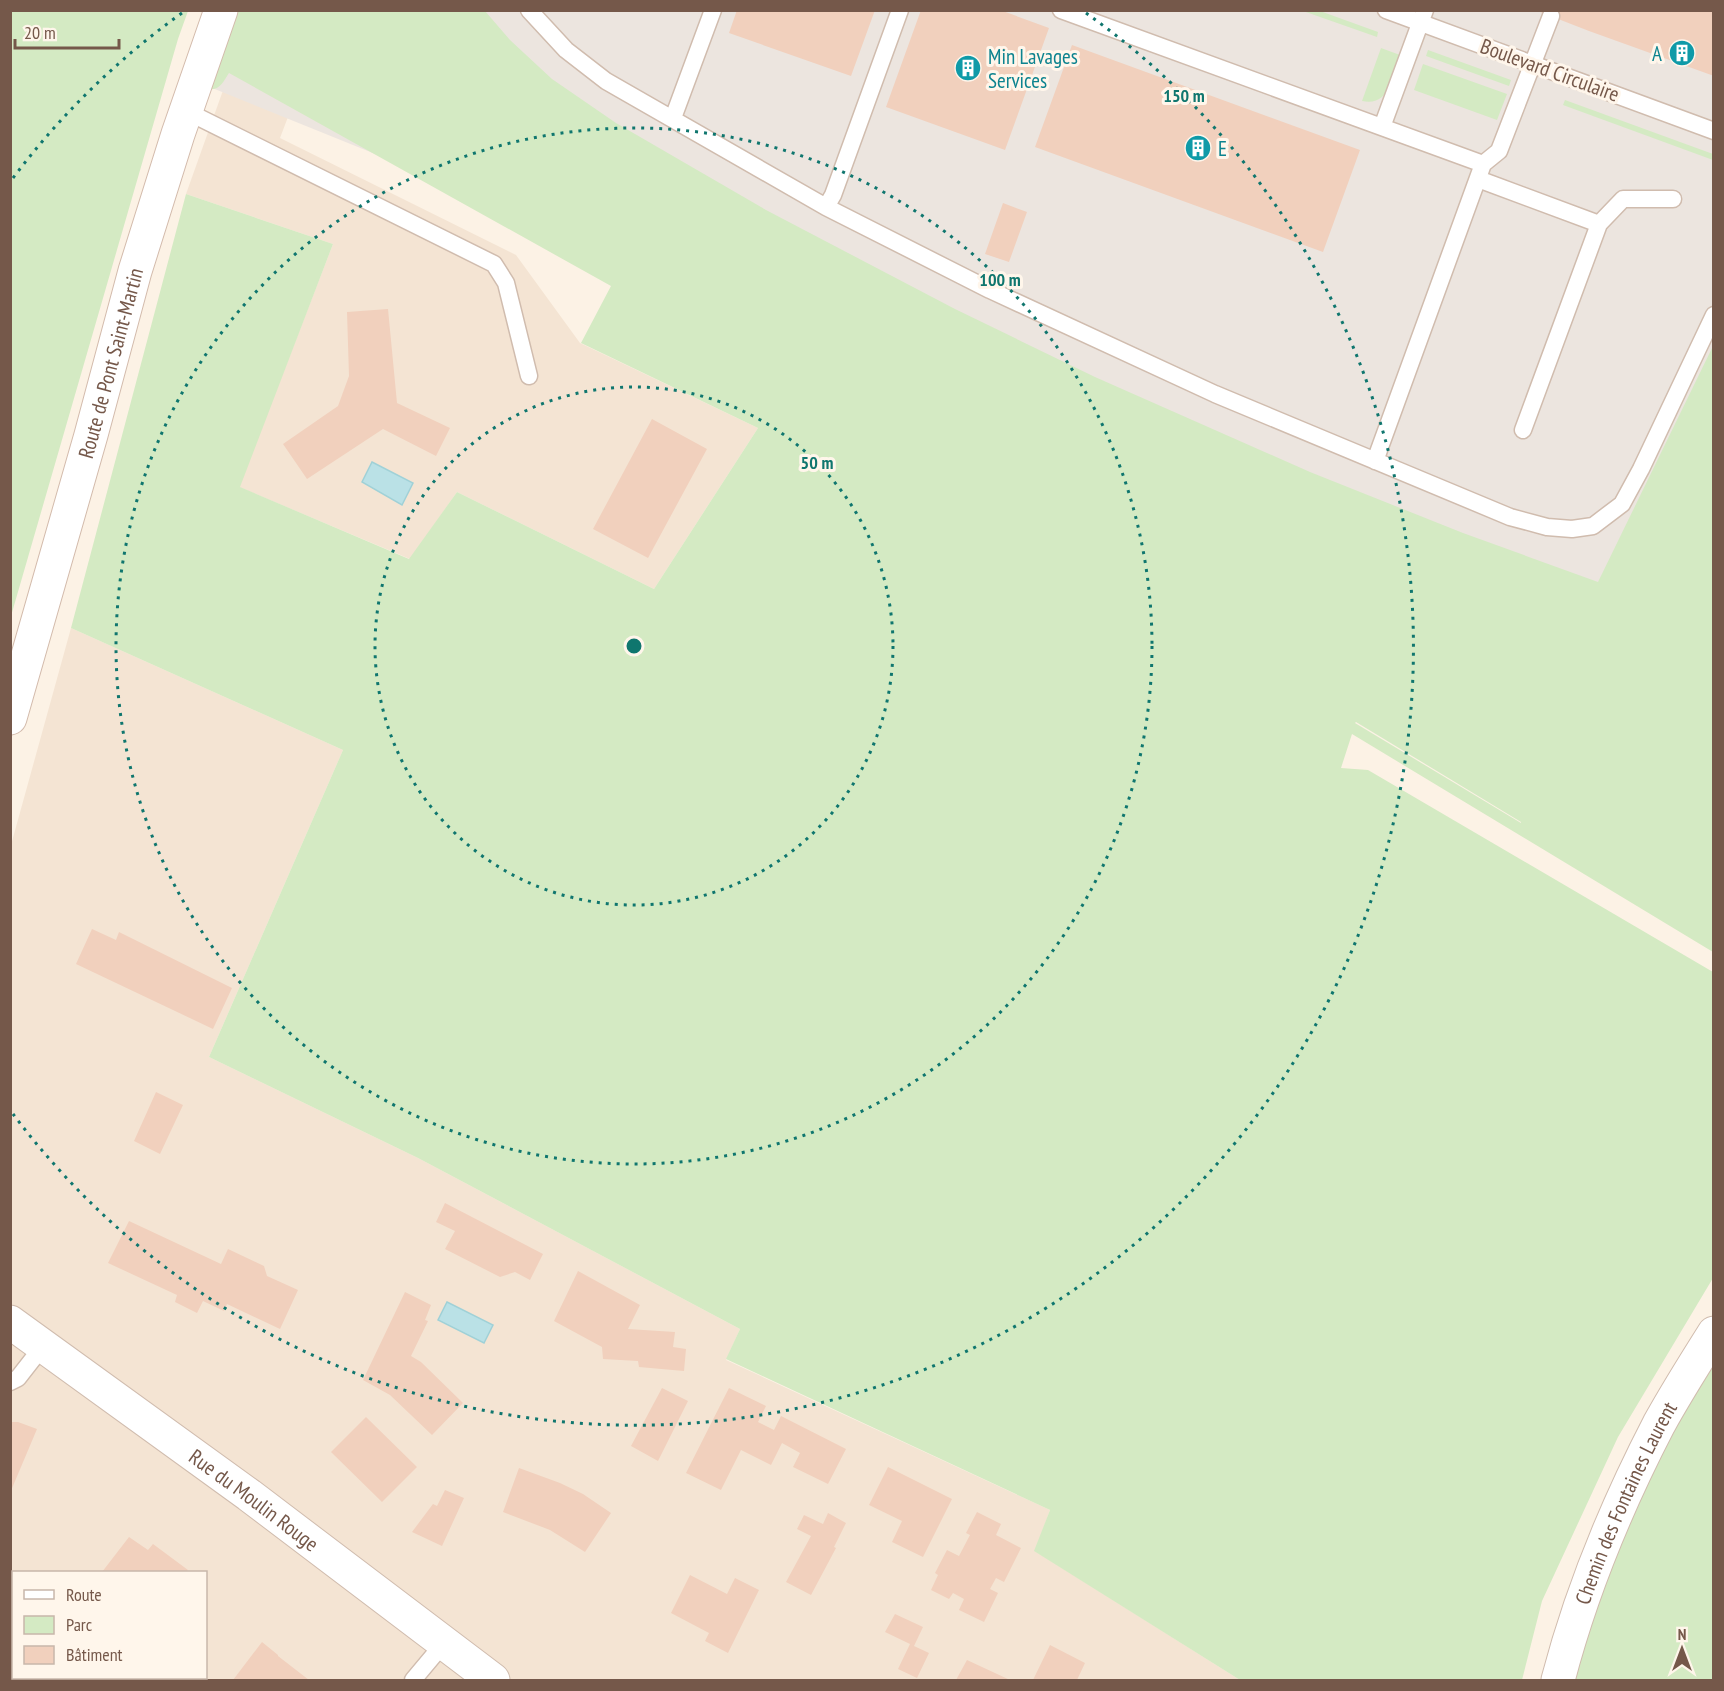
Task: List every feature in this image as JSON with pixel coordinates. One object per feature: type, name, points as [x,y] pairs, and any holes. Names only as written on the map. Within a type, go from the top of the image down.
[{"type":"street","name":"Route de Pont Saint-Martin","points":[[10,718],[135,271],[221,10]]},
{"type":"street","name":"Rue du Moulin Rouge","points":[[10,1322],[249,1495],[493,1680]]},
{"type":"street","name":"Chemin des Fontaines Laurent","points":[[1558,1680],[1579,1615],[1621,1502],[1660,1423],[1713,1333]]},
{"type":"lane","points":[[530,10],[566,50],[606,81],[826,207],[990,290],[1215,394],[1510,517],[1547,527],[1572,529],[1593,526],[1622,504],[1641,469],[1713,315]]},
{"type":"lane","points":[[673,118],[713,10]]},
{"type":"lane","points":[[826,207],[833,195],[900,10]]},
{"type":"lane","points":[[1061,10],[1382,127],[1599,224]]},
{"type":"lane","name":"Boulevard Circulaire","points":[[1386,10],[1423,17],[1533,64],[1713,131]]},
{"type":"lane","points":[[1375,461],[1480,172],[1499,151],[1551,16]]},
{"type":"lane","points":[[1382,127],[1423,17]]},
{"type":"lane","points":[[186,111],[494,264],[506,283],[529,376]]},
{"type":"lane","points":[[1523,430],[1599,224],[1623,199],[1673,198]]},
{"type":"lane","points":[[10,1382],[18,1378],[43,1346]]},
{"type":"lane","points":[[413,1680],[444,1643]]},
{"type":"shaded area","points":[[221,10],[1713,11],[1713,696],[195,81]]},
{"type":"shaded area","points":[[226,82],[291,109],[280,138],[516,255],[580,343],[758,428],[654,589],[457,492],[410,559],[239,487],[333,244],[186,194]]},
{"type":"shaded area","points":[[71,628],[343,750],[209,1057],[418,1158],[740,1329],[726,1360],[1050,1510],[1035,1551],[1240,1680],[11,1680],[11,845]]},
{"type":"green space","points":[[11,10],[188,11],[11,616]]},
{"type":"green space","points":[[234,11],[485,11],[510,40],[552,79],[616,123],[766,210],[955,309],[1095,377],[1310,472],[1463,533],[1598,582],[1713,346],[1713,952],[1352,734],[1341,768],[1368,770],[1713,972],[1713,1278],[1618,1437],[1542,1601],[1522,1680],[1240,1680],[1034,1551],[1050,1510],[726,1359],[740,1329],[418,1158],[209,1057],[343,750],[71,628],[186,194],[333,244],[240,487],[409,559],[457,492],[654,589],[758,428],[581,343],[611,286],[229,73],[218,87],[207,89]],"holes":[[[1356,722],[1521,823],[1355,723]]]},
{"type":"green space","points":[[1303,11],[1320,11],[1378,32],[1377,37]]},
{"type":"green space","points":[[1381,48],[1400,55],[1393,80],[1385,94],[1379,99],[1371,102],[1362,101]]},
{"type":"green space","points":[[1428,50],[1511,80],[1509,86],[1426,56]]},
{"type":"green space","points":[[1423,64],[1507,94],[1497,120],[1414,90]]},
{"type":"green space","points":[[1565,100],[1713,154],[1713,160],[1563,105]]},
{"type":"green space","points":[[1713,1352],[1713,1680],[1574,1680],[1589,1623],[1634,1509]]},
{"type":"water","points":[[372,462],[413,483],[402,505],[362,482]]},
{"type":"water","points":[[447,1302],[493,1325],[484,1343],[438,1320]]},
{"type":"building","points":[[737,10],[875,10],[851,76],[729,33]]},
{"type":"building","name":"Min Lavages Services","points":[[921,10],[1000,10],[1049,28],[1005,150],[886,107]]},
{"type":"building","name":"A","points":[[1535,10],[1714,10],[1714,76],[1589,31]]},
{"type":"building","name":"E","points":[[1072,45],[1360,150],[1323,252],[1035,147]]},
{"type":"building","points":[[1003,203],[1027,212],[1009,262],[985,254]]},
{"type":"building","points":[[388,309],[397,403],[450,428],[436,456],[383,429],[307,479],[283,444],[338,406],[349,376],[347,312]]},
{"type":"building","points":[[652,419],[707,449],[648,558],[593,529]]},
{"type":"building","points":[[92,929],[116,940],[119,932],[232,988],[213,1029],[76,964]]},
{"type":"building","points":[[156,1092],[183,1105],[160,1154],[134,1141]]},
{"type":"building","points":[[445,1203],[543,1254],[530,1280],[515,1272],[500,1277],[445,1249],[455,1231],[436,1222]]},
{"type":"building","points":[[129,1221],[221,1264],[228,1249],[264,1266],[267,1276],[298,1290],[280,1329],[227,1304],[224,1311],[203,1301],[197,1313],[175,1302],[177,1295],[108,1263]]},
{"type":"building","points":[[578,1271],[640,1305],[628,1329],[675,1332],[673,1347],[686,1349],[684,1371],[639,1367],[638,1361],[603,1359],[602,1347],[554,1321]]},
{"type":"building","points":[[405,1292],[431,1305],[425,1320],[428,1321],[411,1356],[421,1362],[463,1403],[432,1435],[390,1395],[363,1380]]},
{"type":"building","points":[[662,1388],[688,1401],[658,1461],[631,1446]]},
{"type":"building","points":[[729,1388],[766,1406],[758,1422],[774,1430],[781,1416],[846,1449],[828,1484],[793,1467],[800,1453],[782,1443],[771,1465],[741,1450],[721,1490],[686,1473]]},
{"type":"building","points":[[366,1417],[417,1467],[382,1502],[331,1452]]},
{"type":"building","points":[[10,1422],[18,1422],[37,1429],[10,1493]]},
{"type":"building","points":[[888,1467],[952,1499],[923,1557],[892,1542],[902,1521],[869,1505]]},
{"type":"building","points":[[519,1468],[583,1494],[611,1513],[585,1552],[550,1530],[503,1512]]},
{"type":"building","points":[[445,1490],[464,1498],[442,1546],[412,1532],[433,1504],[437,1506]]},
{"type":"building","points":[[977,1512],[1001,1524],[996,1535],[1021,1548],[1004,1582],[996,1578],[990,1589],[998,1593],[984,1622],[959,1610],[964,1599],[953,1593],[949,1599],[931,1590],[938,1575],[935,1573],[947,1550],[959,1556],[970,1535],[966,1533]]},
{"type":"building","points":[[828,1513],[846,1523],[834,1547],[836,1548],[811,1595],[786,1582],[811,1536],[797,1529],[804,1515],[823,1524]]},
{"type":"building","points":[[129,1537],[148,1550],[153,1544],[188,1570],[187,1571],[103,1571]]},
{"type":"building","points":[[690,1575],[727,1594],[735,1578],[759,1590],[728,1653],[705,1641],[709,1633],[671,1613]]},
{"type":"building","points":[[10,1604],[12,1605],[12,1675],[10,1674]]},
{"type":"building","points":[[895,1614],[923,1627],[914,1646],[929,1653],[917,1678],[898,1669],[910,1644],[885,1632]]},
{"type":"building","points":[[262,1642],[278,1656],[309,1680],[233,1680]]},
{"type":"building","points":[[1050,1645],[1085,1663],[1077,1680],[1033,1680]]},
{"type":"building","points":[[967,1660],[1010,1680],[956,1680]]},
{"type":"building","points":[[92,1679],[94,1680],[39,1680]]},
{"type":"place","name":"A","points":[[1682,53]]},
{"type":"place","name":"Min Lavages Services","points":[[968,68]]},
{"type":"place","name":"E","points":[[1198,148]]}]
